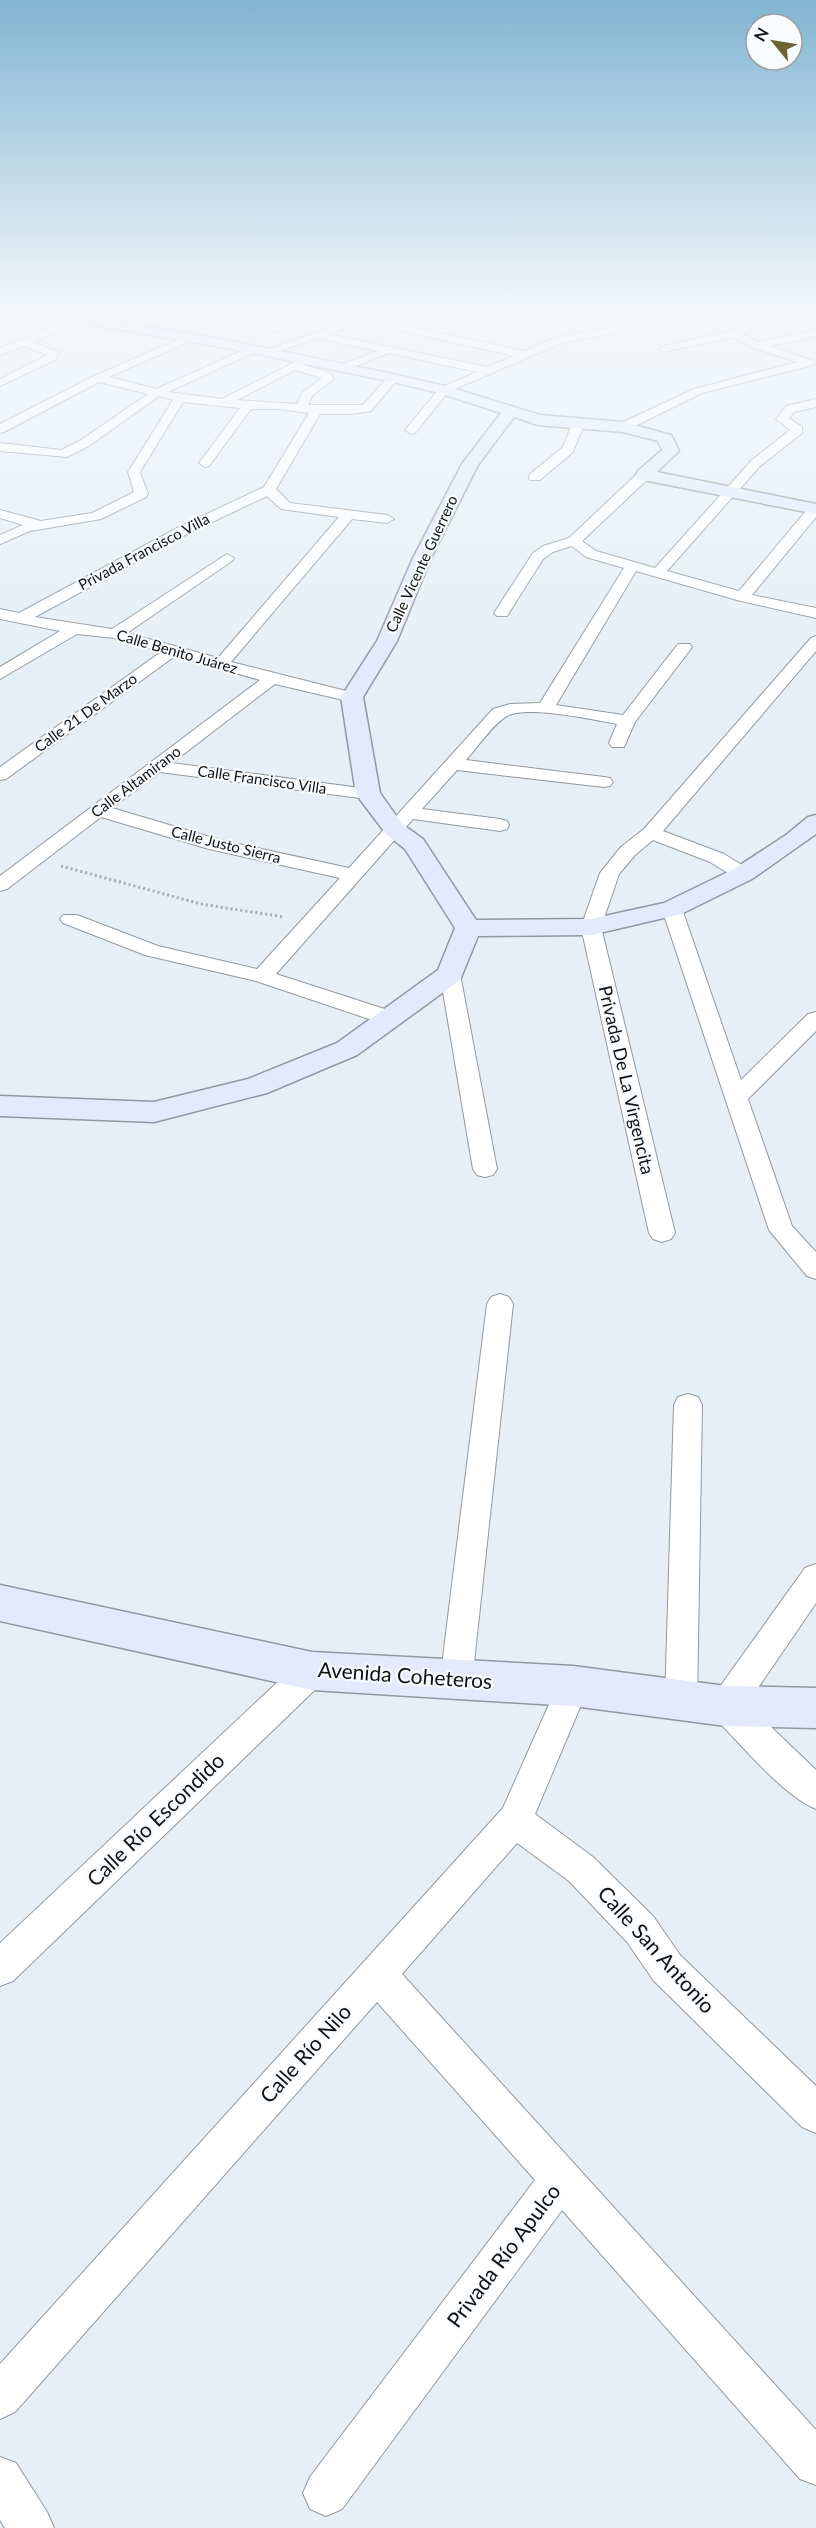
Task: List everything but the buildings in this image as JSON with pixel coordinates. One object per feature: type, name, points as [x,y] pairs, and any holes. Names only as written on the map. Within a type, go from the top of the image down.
[{"type":"street","points":[[0,447],[63,454],[85,443],[109,426]]},
{"type":"street","points":[[0,540],[26,528],[96,516],[141,494],[134,472],[163,426]]},
{"type":"street","points":[[205,463],[232,426]]},
{"type":"street","points":[[307,426],[269,490],[286,506],[387,519]]},
{"type":"street","points":[[411,430],[414,426]]},
{"type":"street","name":"Calle Vicente Guerrero","points":[[352,698],[387,641],[422,558],[470,464],[499,426]]},
{"type":"street","points":[[535,477],[569,449],[577,426]]},
{"type":"street","points":[[502,613],[538,556],[548,549],[574,541],[671,451],[665,438],[622,426]]},
{"type":"street","points":[[792,426],[798,430],[813,431]]},
{"type":"street","points":[[657,574],[756,462],[798,430]]},
{"type":"street","points":[[644,475],[816,509],[742,597]]},
{"type":"street","name":"Privada Francisco Villa","points":[[21,618],[184,530],[269,490]]},
{"type":"street","points":[[0,514],[39,525]]},
{"type":"street","points":[[221,664],[349,514]]},
{"type":"street","points":[[574,541],[591,554],[657,574],[742,597],[816,613]]},
{"type":"street","points":[[115,634],[227,558]]},
{"type":"street","points":[[545,708],[632,566]]},
{"type":"street","name":"Calle Benito Juárez","points":[[0,614],[74,629],[115,634],[352,698]]},
{"type":"street","points":[[0,674],[74,629]]},
{"type":"street","points":[[591,927],[610,873],[628,851],[651,833],[816,641]]},
{"type":"street","points":[[618,743],[627,721],[684,647]]},
{"type":"street","name":"Calle 21 De Marzo","points":[[0,775],[172,651]]},
{"type":"street","name":"Calle Altamirano","points":[[0,885],[272,678]]},
{"type":"street","points":[[352,698],[368,794],[401,821],[468,928]]},
{"type":"street","points":[[262,976],[453,764],[506,709],[545,708],[627,721]]},
{"type":"street","points":[[453,764],[604,782]]},
{"type":"street","name":"Calle Francisco Villa","points":[[156,766],[368,794]]},
{"type":"street","name":"Calle Justo Sierra","points":[[99,810],[216,845],[355,874]]},
{"type":"street","points":[[401,821],[500,825]]},
{"type":"street","points":[[468,928],[591,927],[672,909],[805,846],[816,822]]},
{"type":"street","points":[[651,833],[717,858],[743,874]]},
{"type":"street","points":[[672,909],[781,1230],[815,1267]]},
{"type":"street","points":[[70,919],[152,951],[262,976],[389,1018]]},
{"type":"street","name":"Privada De La Virgencita","points":[[591,927],[662,1233]]},
{"type":"street","points":[[468,928],[450,974],[485,1169]]},
{"type":"street","points":[[0,1106],[154,1112],[257,1086],[347,1048],[450,974]]},
{"type":"street","points":[[736,1098],[816,1019]]},
{"type":"street","points":[[456,1681],[500,1304]]},
{"type":"street","points":[[681,1702],[688,1405]]},
{"type":"street","points":[[816,1578],[726,1706],[788,1768],[816,1792]]},
{"type":"street","name":"Avenida Coheteros","points":[[0,1603],[312,1671],[573,1686],[681,1702],[726,1706],[816,1708]]},
{"type":"street","name":"Calle Río Escondido","points":[[0,1968],[312,1671]]},
{"type":"street","name":"Calle Río Nilo","points":[[0,2397],[515,1820],[573,1686]]},
{"type":"street","name":"Calle San Antonio","points":[[515,1820],[581,1869],[640,1929],[667,1968],[816,2113]]},
{"type":"street","points":[[377,1974],[561,2178]]},
{"type":"street","name":"Privada Río Apulco","points":[[326,2493],[561,2178],[816,2463]]},
{"type":"street","points":[[0,2479],[31,2528]]},
{"type":"path","points":[[35,858],[201,904],[312,922]]}]
